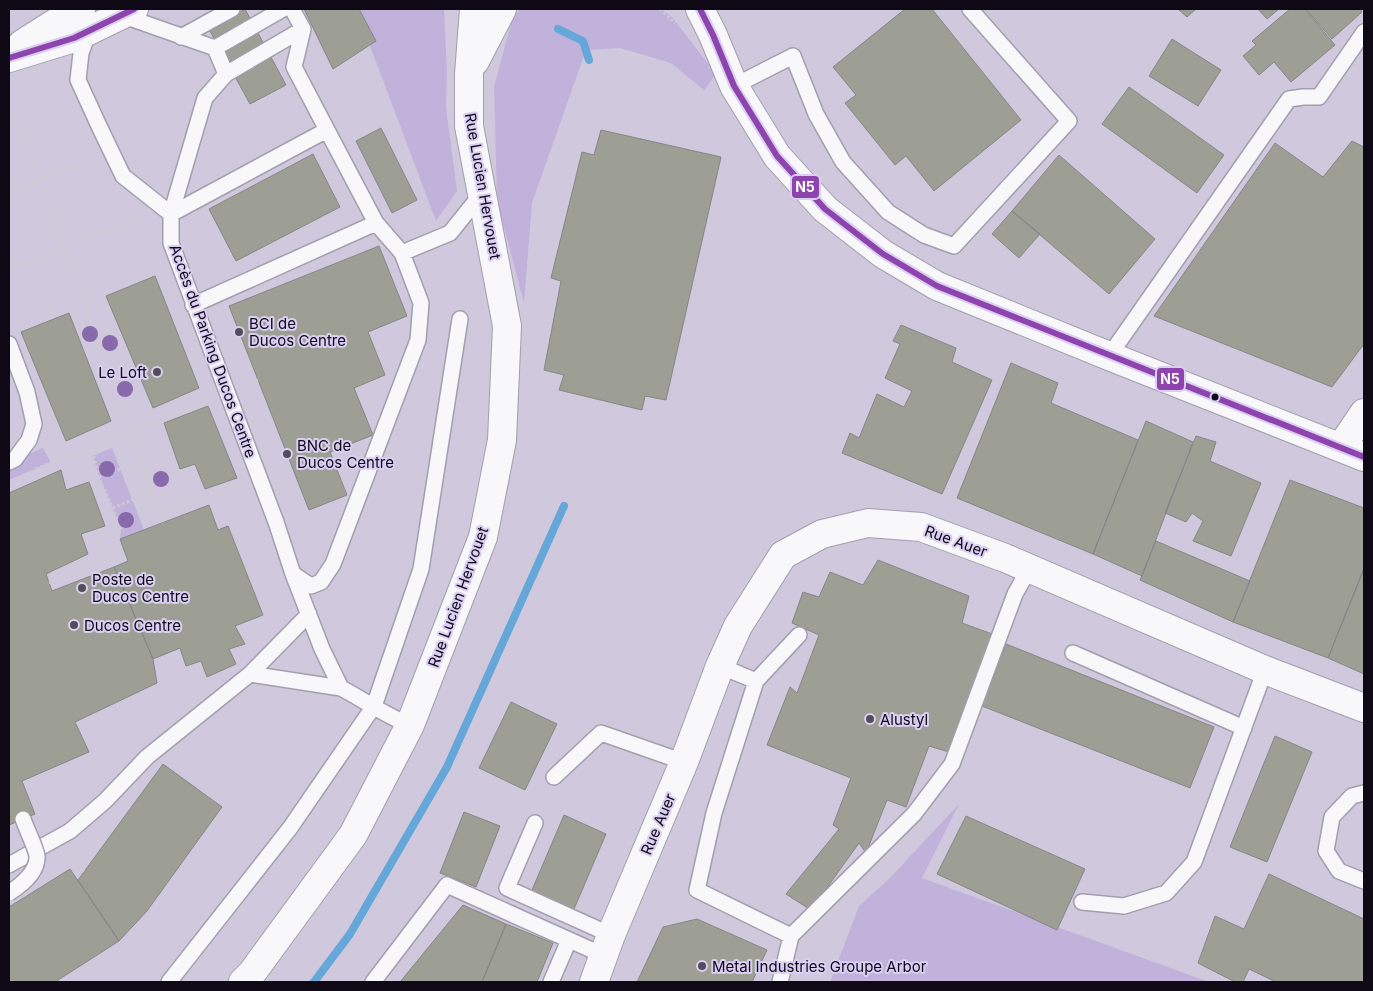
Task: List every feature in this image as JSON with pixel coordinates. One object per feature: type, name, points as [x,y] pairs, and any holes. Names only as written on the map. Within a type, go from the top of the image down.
[{"type":"main road","name":"Rue Lucien Hervouet","points":[[243,982],[252,973],[353,835],[410,725],[483,537],[502,440],[507,326],[469,126],[469,74],[474,9]]},
{"type":"main road","name":"Rue Lucien Hervouet","points":[[469,74],[502,9]]},
{"type":"main road","points":[[681,9],[713,36]]},
{"type":"main road","points":[[700,9],[734,86],[783,163],[825,208],[883,254],[937,286],[1353,452],[1364,414]]},
{"type":"main road","points":[[9,53],[63,18],[85,20],[127,12]]},
{"type":"main road","points":[[9,58],[74,38],[85,20]]},
{"type":"main road","name":"Rue Auer","points":[[594,982],[684,762],[720,666],[738,626],[783,555],[822,534],[868,523],[922,527],[1029,569],[1265,670],[1364,708]]},
{"type":"lane","points":[[181,37],[232,9]]},
{"type":"lane","points":[[127,12],[181,37],[215,48],[283,9]]},
{"type":"lane","points":[[292,9],[303,29],[294,67],[376,223],[402,253],[421,303],[418,340],[333,564],[322,582],[312,586],[293,574]]},
{"type":"lane","points":[[734,86],[793,56],[816,114],[844,162],[888,212],[924,235],[954,246],[1069,121],[970,9]]},
{"type":"lane","points":[[85,20],[78,80],[95,119],[123,176],[171,214],[327,130]]},
{"type":"lane","name":"Accès du Parking Ducos Centre","points":[[303,29],[226,74],[205,98],[171,214],[171,243],[276,522],[293,574],[322,649],[341,688]]},
{"type":"lane","points":[[1109,356],[1289,99],[1319,97],[1364,32]]},
{"type":"lane","points":[[215,48],[226,74]]},
{"type":"lane","points":[[402,253],[450,233],[483,192]]},
{"type":"lane","points":[[193,305],[376,223]]},
{"type":"lane","points":[[169,982],[290,828],[374,706],[422,569],[460,319]]},
{"type":"lane","points":[[9,344],[27,392],[34,424],[29,440],[15,459],[9,462]]},
{"type":"lane","points":[[780,982],[792,936],[914,814],[952,764],[1015,594],[1029,569]]},
{"type":"lane","points":[[9,865],[70,831],[105,801],[147,757],[250,674],[309,614]]},
{"type":"lane","points":[[792,936],[697,890],[714,813],[756,681],[799,635]]},
{"type":"lane","points":[[1073,653],[1244,728]]},
{"type":"lane","points":[[720,666],[756,681]]},
{"type":"lane","points":[[1082,902],[1124,906],[1166,893],[1194,862],[1265,670]]},
{"type":"lane","points":[[250,674],[341,688],[392,718],[410,725]]},
{"type":"lane","points":[[554,777],[600,732],[684,762]]},
{"type":"lane","points":[[1364,793],[1352,796],[1332,817],[1326,850],[1339,871],[1364,881]]},
{"type":"lane","points":[[9,893],[22,885],[32,872],[37,857],[23,819]]},
{"type":"lane","points":[[535,823],[506,888],[608,945]]},
{"type":"lane","points":[[373,982],[447,885],[569,940],[608,945]]},
{"type":"lane","points":[[551,982],[569,940]]},
{"type":"path","points":[[15,119],[64,248],[163,522]]},
{"type":"path","points":[[9,194],[95,157]]},
{"type":"path","points":[[9,270],[146,215]]},
{"type":"path","points":[[34,469],[131,433],[258,380]]},
{"type":"path","points":[[49,583],[103,558],[97,540],[121,528],[99,477],[91,447]]},
{"type":"path","points":[[99,477],[142,461]]},
{"type":"path","points":[[160,513],[243,486]]},
{"type":"path","points":[[113,508],[152,491]]},
{"type":"shaded area","points":[[356,9],[444,9],[447,71],[446,107],[457,191],[436,221]]},
{"type":"shaded area","points":[[521,9],[662,9],[672,17],[716,74],[704,90],[671,63],[620,48],[586,50],[532,203],[524,303],[497,201],[494,87],[513,16]]},
{"type":"shaded area","points":[[43,448],[51,462],[9,480],[9,462]]},
{"type":"shaded area","points":[[112,448],[144,530],[120,539],[121,528],[99,477],[93,456]]},
{"type":"shaded area","points":[[959,804],[922,878],[1209,982],[830,982],[859,906],[889,879]]},
{"type":"building","points":[[245,9],[286,85],[250,104],[210,31]]},
{"type":"building","points":[[304,9],[359,9],[376,41],[333,69]]},
{"type":"building","points":[[905,9],[932,9],[1021,120],[934,191],[906,156],[895,165],[845,103],[856,95],[833,67]]},
{"type":"building","points":[[1178,9],[1196,9],[1187,17]]},
{"type":"building","points":[[1258,9],[1279,9],[1267,19]]},
{"type":"building","points":[[1290,9],[1305,9],[1335,45],[1291,82],[1274,62],[1259,75],[1243,56],[1256,45],[1252,41]]},
{"type":"building","points":[[1306,9],[1360,9],[1362,12],[1332,39]]},
{"type":"building","points":[[1172,39],[1221,70],[1198,106],[1149,76]]},
{"type":"building","points":[[1129,87],[1224,155],[1197,193],[1102,124]]},
{"type":"building","points":[[381,128],[417,200],[392,213],[356,141]]},
{"type":"building","points":[[601,130],[721,157],[666,400],[645,396],[642,410],[559,390],[564,375],[544,370],[561,281],[551,278],[582,152],[594,155]]},
{"type":"building","points":[[1352,141],[1364,147],[1364,344],[1332,387],[1154,316],[1275,143],[1323,177]]},
{"type":"building","points":[[313,154],[340,207],[236,261],[209,209]]},
{"type":"building","points":[[1059,155],[1155,239],[1109,294],[1012,211]]},
{"type":"building","points":[[1012,211],[1040,234],[1019,258],[992,234]]},
{"type":"building","points":[[379,246],[407,316],[368,332],[385,375],[354,388],[373,435],[330,452],[347,495],[309,510],[229,306]]},
{"type":"building","points":[[155,276],[199,388],[153,408],[106,296]]},
{"type":"building","points":[[69,313],[111,421],[66,441],[21,332]]},
{"type":"building","points":[[901,325],[956,348],[952,362],[992,380],[942,494],[842,453],[850,433],[859,438],[877,394],[904,407],[912,391],[885,378],[900,344],[893,341]]},
{"type":"building","points":[[1011,363],[1058,383],[1051,403],[1138,440],[1093,554],[957,498]]},
{"type":"building","points":[[208,406],[237,478],[205,489],[195,464],[180,469],[164,423]]},
{"type":"building","points":[[1146,421],[1193,442],[1142,576],[1093,554]]},
{"type":"building","points":[[1196,436],[1216,442],[1210,461],[1261,483],[1231,556],[1193,541],[1203,521],[1192,513],[1186,522],[1165,513]]},
{"type":"building","name":"Ducos Centre","points":[[61,470],[66,490],[89,482],[105,526],[81,534],[88,554],[46,574],[52,591],[114,567],[153,659],[157,683],[75,722],[89,752],[22,781],[35,814],[9,825],[9,493]]},
{"type":"building","points":[[1290,480],[1364,508],[1364,569],[1328,658],[1233,622]]},
{"type":"building","points":[[209,505],[218,530],[228,526],[263,615],[235,626],[245,644],[229,649],[236,664],[207,677],[201,661],[186,666],[180,648],[153,659],[114,567],[128,561],[120,539]]},
{"type":"building","points":[[1156,541],[1250,581],[1233,622],[1140,580]]},
{"type":"building","name":"Alustyl","points":[[878,560],[969,596],[962,623],[995,635],[949,752],[929,746],[906,807],[887,800],[866,853],[859,843],[811,910],[786,894],[839,829],[833,825],[851,778],[767,745],[790,687],[797,693],[819,635],[792,623],[803,592],[819,597],[830,572],[863,585]]},
{"type":"building","points":[[1364,568],[1364,674],[1328,658]]},
{"type":"building","points":[[1006,644],[1214,727],[1190,788],[982,706]]},
{"type":"building","points":[[511,702],[557,724],[525,790],[479,768]]},
{"type":"building","points":[[1275,736],[1312,752],[1267,862],[1230,847]]},
{"type":"building","points":[[163,764],[222,807],[147,911],[119,941],[78,880]]},
{"type":"building","points":[[464,812],[500,826],[476,887],[440,873]]},
{"type":"building","points":[[564,815],[606,834],[574,909],[532,890]]},
{"type":"building","points":[[966,816],[1085,869],[1057,930],[937,874]]},
{"type":"building","points":[[70,869],[119,941],[55,982],[9,982],[9,907]]},
{"type":"building","points":[[1269,874],[1364,919],[1364,982],[1276,982],[1249,969],[1243,982],[1235,982],[1198,963],[1215,916],[1244,929]]},
{"type":"building","points":[[463,905],[506,924],[482,982],[400,982]]},
{"type":"building","name":"Metal Industries Groupe Arbor","points":[[697,919],[767,950],[752,982],[637,982],[663,927]]},
{"type":"building","points":[[506,924],[553,943],[537,982],[482,982]]},
{"type":"waterway","points":[[558,29],[583,41],[589,60]]},
{"type":"waterway","points":[[314,982],[350,934],[447,767],[564,506]]},
{"type":"transit line","name":"N5","points":[[9,58],[74,38],[134,9]]},
{"type":"transit line","name":"N5","points":[[700,9],[734,86],[777,156],[825,209],[883,254],[937,286],[1364,457]]},
{"type":"place","name":"BCI de Ducos Centre","points":[[239,332]]},
{"type":"place","name":"Le Loft","points":[[157,372]]},
{"type":"place","name":"BNC de Ducos Centre","points":[[287,454]]},
{"type":"place","name":"Poste de Ducos Centre","points":[[82,588]]},
{"type":"place","name":"Ducos Centre","points":[[74,625]]},
{"type":"place","name":"Alustyl","points":[[870,719]]},
{"type":"place","name":"Metal Industries Groupe Arbor","points":[[702,966]]}]
